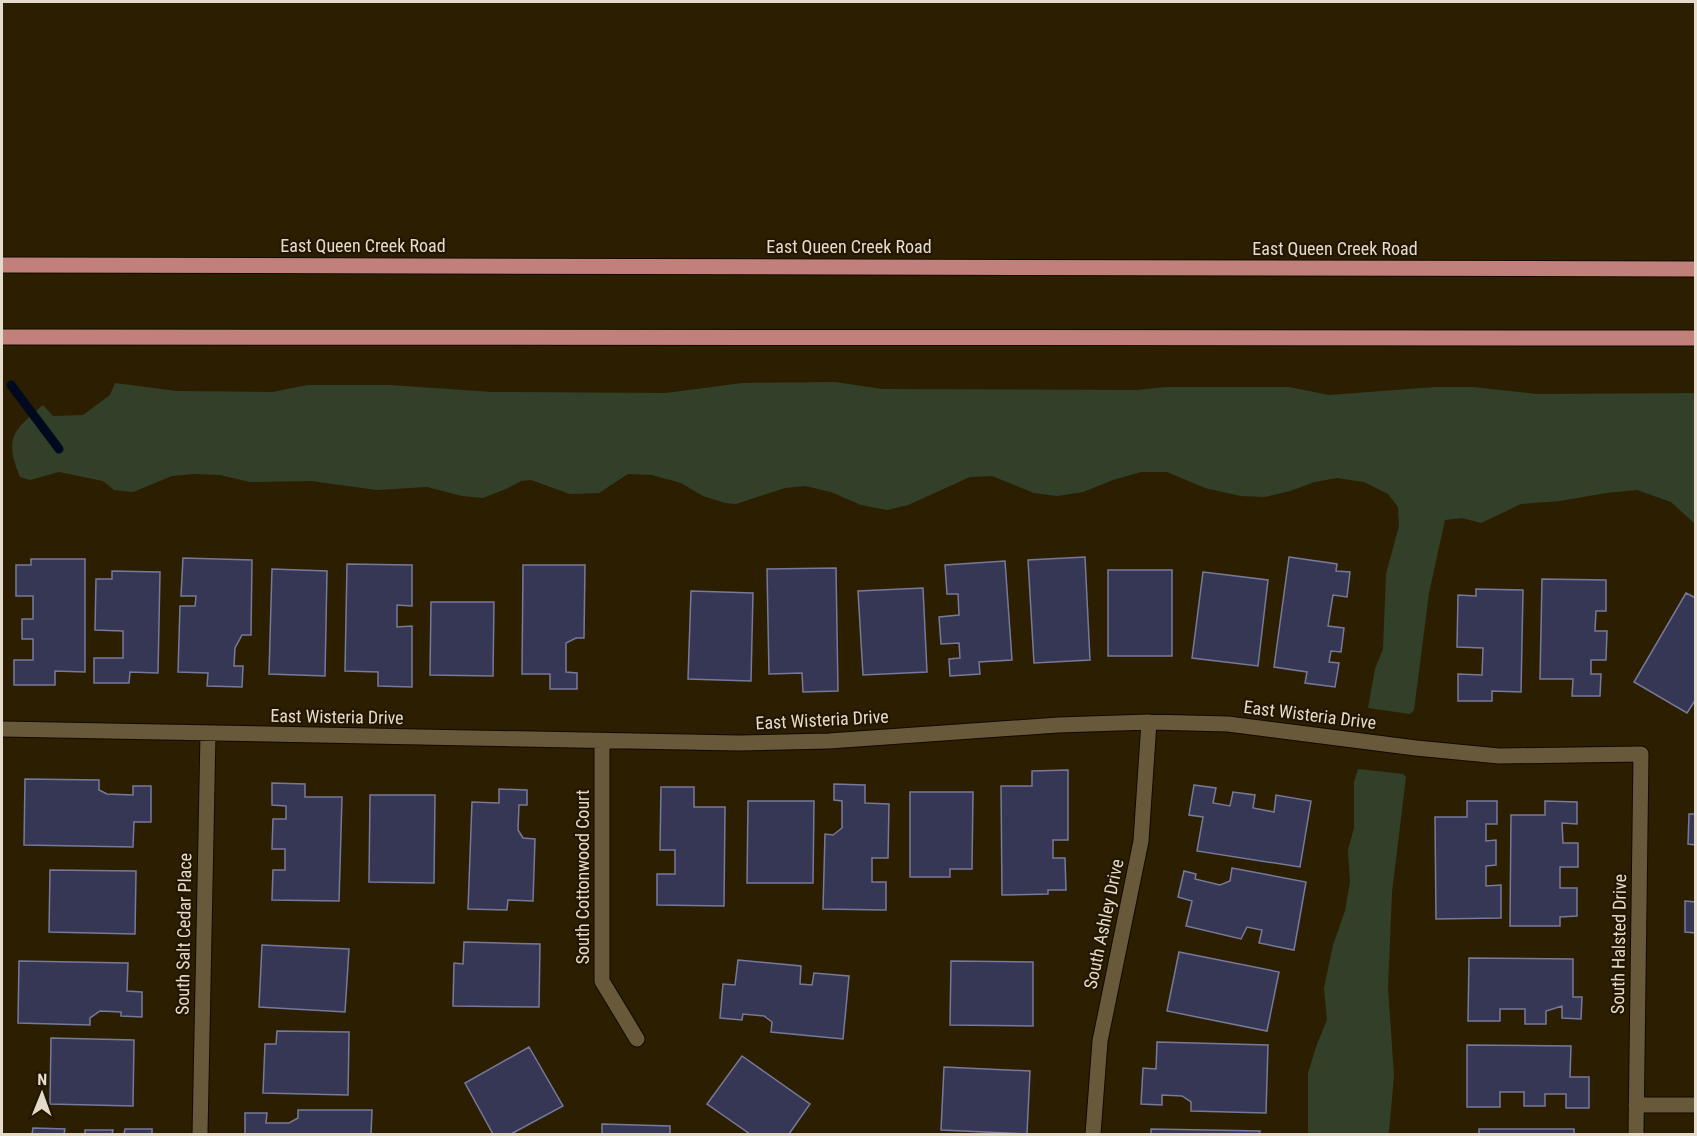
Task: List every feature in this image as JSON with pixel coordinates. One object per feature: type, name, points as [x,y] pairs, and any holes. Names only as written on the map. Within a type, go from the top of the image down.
[{"type":"main road","name":"East Queen Creek Road","points":[[2,265],[1695,269]]},
{"type":"main road","points":[[2,337],[1695,338]]},
{"type":"street","name":"East Wisteria Drive","points":[[2,729],[738,743],[829,741],[1058,725],[1149,722],[1228,724],[1499,756],[1641,754]]},
{"type":"street","name":"South Ashley Drive","points":[[1093,1134],[1100,1041],[1141,842],[1149,722]]},
{"type":"street","name":"South Salt Cedar Place","points":[[200,1134],[208,734]]},
{"type":"street","name":"South Cottonwood Court","points":[[602,742],[602,981],[637,1039]]},
{"type":"street","name":"South Halsted Drive","points":[[1636,1134],[1641,754]]},
{"type":"street","points":[[1636,1105],[1695,1105]]},
{"type":"green space","points":[[835,382],[882,389],[1138,390],[1166,387],[1289,387],[1329,395],[1435,387],[1473,387],[1537,394],[1695,393],[1695,524],[1671,502],[1637,490],[1521,504],[1481,523],[1462,518],[1445,520],[1429,593],[1414,710],[1410,714],[1368,708],[1375,669],[1383,649],[1386,574],[1399,526],[1398,507],[1388,494],[1364,482],[1337,478],[1265,497],[1241,496],[1205,488],[1167,472],[1141,472],[1083,492],[1057,496],[1034,493],[992,476],[970,477],[908,505],[887,510],[861,505],[831,492],[805,486],[785,488],[736,504],[725,503],[703,496],[681,483],[652,475],[628,474],[599,493],[570,494],[531,480],[521,481],[483,498],[462,496],[427,487],[377,490],[311,481],[250,482],[220,475],[194,474],[172,476],[133,492],[114,490],[103,481],[59,472],[30,480],[20,477],[12,443],[18,429],[43,405],[53,416],[83,415],[110,395],[115,383],[176,391],[272,392],[308,385],[390,385],[492,392],[666,393],[742,383]]},
{"type":"green space","points":[[1358,769],[1403,774],[1406,777],[1392,892],[1388,988],[1394,1076],[1389,1131],[1388,1134],[1308,1134],[1308,1073],[1327,1020],[1324,988],[1333,945],[1345,911],[1350,882],[1348,850],[1354,828],[1354,782]]},
{"type":"building","points":[[1085,557],[1090,660],[1034,663],[1028,560]]},
{"type":"building","points":[[1289,557],[1337,564],[1336,571],[1350,572],[1347,597],[1333,595],[1328,626],[1344,628],[1341,652],[1331,651],[1329,662],[1339,663],[1335,687],[1305,683],[1307,672],[1274,667]]},
{"type":"building","points":[[183,558],[252,560],[251,635],[242,635],[235,648],[234,666],[243,666],[242,687],[207,686],[208,673],[178,672],[180,606],[195,606],[196,596],[181,596]]},
{"type":"building","points":[[31,559],[85,559],[85,672],[55,671],[55,685],[14,685],[14,660],[33,660],[33,639],[22,639],[22,619],[33,619],[33,596],[16,596],[16,565],[31,565]]},
{"type":"building","points":[[1005,561],[1012,660],[979,662],[980,674],[950,676],[949,659],[960,658],[959,643],[941,644],[939,617],[959,615],[958,594],[947,594],[945,565]]},
{"type":"building","points":[[347,564],[412,565],[412,606],[397,605],[397,627],[412,626],[412,687],[378,686],[378,672],[345,671]]},
{"type":"building","points":[[523,565],[585,565],[584,638],[576,638],[566,643],[566,672],[577,673],[577,689],[550,689],[550,674],[522,674]]},
{"type":"building","points":[[836,568],[838,691],[803,692],[802,673],[769,674],[767,569]]},
{"type":"building","points":[[272,569],[327,571],[325,676],[269,674]]},
{"type":"building","points":[[1108,570],[1172,570],[1172,656],[1108,656]]},
{"type":"building","points":[[112,571],[160,572],[158,673],[130,672],[129,683],[94,683],[94,658],[123,658],[123,631],[95,630],[96,579],[112,579]]},
{"type":"building","points":[[1203,572],[1268,580],[1258,666],[1192,658]]},
{"type":"building","points":[[1542,579],[1606,580],[1606,611],[1596,611],[1595,631],[1607,631],[1606,660],[1591,660],[1591,674],[1601,674],[1600,696],[1572,696],[1573,679],[1540,679]]},
{"type":"building","points":[[923,588],[927,672],[863,675],[858,591]]},
{"type":"building","points":[[1476,589],[1523,590],[1521,692],[1492,691],[1492,701],[1458,701],[1458,674],[1482,675],[1483,648],[1457,647],[1458,595],[1476,596]]},
{"type":"building","points":[[691,591],[753,593],[751,681],[688,679]]},
{"type":"building","points":[[1686,593],[1696,598],[1696,699],[1687,713],[1634,682]]},
{"type":"building","points":[[431,602],[494,602],[493,676],[430,675]]},
{"type":"building","points":[[1068,770],[1068,840],[1053,840],[1053,858],[1065,858],[1066,890],[1048,890],[1048,894],[1002,895],[1001,786],[1032,786],[1032,771]]},
{"type":"building","points":[[25,779],[99,780],[99,790],[107,794],[133,795],[133,786],[151,786],[151,822],[134,822],[133,847],[24,845]]},
{"type":"building","points":[[272,783],[305,784],[305,797],[342,797],[339,901],[272,900],[273,870],[285,870],[285,849],[272,849],[273,819],[286,819],[286,806],[272,805]]},
{"type":"building","points":[[834,784],[865,785],[865,803],[889,804],[888,858],[872,858],[872,882],[886,882],[886,910],[823,909],[825,834],[833,835],[842,828],[842,801],[834,800]]},
{"type":"building","points":[[1194,785],[1216,788],[1213,803],[1230,806],[1233,792],[1255,795],[1253,808],[1274,812],[1276,795],[1311,801],[1300,867],[1197,851],[1203,817],[1189,815]]},
{"type":"building","points":[[661,787],[694,787],[694,807],[725,807],[724,906],[657,905],[657,874],[675,874],[675,850],[660,850]]},
{"type":"building","points":[[499,789],[527,790],[527,805],[519,805],[518,830],[523,838],[535,839],[533,901],[508,900],[507,910],[468,909],[472,802],[499,803]]},
{"type":"building","points":[[910,792],[973,792],[972,869],[950,869],[950,877],[910,877]]},
{"type":"building","points":[[370,795],[435,795],[434,883],[369,882]]},
{"type":"building","points":[[748,801],[814,801],[813,883],[747,883]]},
{"type":"building","points":[[1467,801],[1497,801],[1497,824],[1486,824],[1486,841],[1496,840],[1496,865],[1486,866],[1486,886],[1501,885],[1501,918],[1436,919],[1435,817],[1467,817]]},
{"type":"building","points":[[1545,801],[1577,802],[1577,824],[1562,823],[1563,843],[1578,843],[1578,867],[1560,867],[1560,888],[1577,888],[1577,916],[1560,917],[1560,926],[1510,926],[1511,815],[1545,815]]},
{"type":"building","points":[[1689,814],[1696,814],[1696,845],[1688,844]]},
{"type":"building","points":[[1232,868],[1306,882],[1294,950],[1259,943],[1262,930],[1247,927],[1241,939],[1186,926],[1192,901],[1178,897],[1184,871],[1196,874],[1195,879],[1220,885],[1230,881]]},
{"type":"building","points":[[50,870],[136,871],[135,934],[49,932]]},
{"type":"building","points":[[1685,901],[1696,902],[1696,933],[1685,932]]},
{"type":"building","points":[[464,942],[540,944],[539,1007],[453,1006],[454,963],[463,964]]},
{"type":"building","points":[[262,945],[349,949],[345,1012],[259,1007]]},
{"type":"building","points":[[1179,952],[1279,972],[1267,1031],[1167,1011]]},
{"type":"building","points":[[1469,958],[1573,959],[1573,997],[1582,997],[1581,1019],[1562,1018],[1562,1006],[1546,1011],[1546,1024],[1525,1024],[1525,1009],[1500,1009],[1500,1021],[1468,1021]]},
{"type":"building","points":[[738,960],[801,966],[800,984],[812,985],[814,973],[849,976],[843,1039],[771,1032],[772,1022],[764,1016],[743,1014],[742,1020],[720,1018],[723,984],[735,985]]},
{"type":"building","points":[[19,961],[128,963],[127,991],[142,992],[142,1017],[121,1016],[121,1012],[100,1011],[90,1018],[90,1025],[18,1023]]},
{"type":"building","points":[[951,961],[1033,962],[1033,1026],[950,1025]]},
{"type":"building","points":[[277,1031],[349,1032],[348,1095],[263,1093],[265,1044],[276,1044]]},
{"type":"building","points":[[51,1038],[134,1040],[133,1106],[50,1104]]},
{"type":"building","points":[[1157,1042],[1268,1045],[1266,1113],[1191,1111],[1191,1102],[1182,1096],[1162,1095],[1162,1105],[1141,1104],[1143,1068],[1156,1069]]},
{"type":"building","points":[[1467,1045],[1571,1046],[1570,1077],[1589,1077],[1589,1108],[1566,1108],[1566,1094],[1545,1094],[1545,1106],[1524,1106],[1524,1092],[1500,1092],[1500,1107],[1467,1107]]},
{"type":"building","points":[[529,1047],[563,1106],[511,1134],[493,1134],[465,1083]]},
{"type":"building","points":[[742,1056],[810,1104],[789,1134],[750,1134],[707,1104]]},
{"type":"building","points":[[944,1067],[1030,1071],[1027,1134],[941,1130]]},
{"type":"building","points":[[298,1110],[372,1110],[371,1134],[245,1134],[245,1113],[267,1113],[266,1123],[289,1123],[298,1118]]},
{"type":"building","points":[[602,1124],[670,1126],[670,1134],[602,1134]]},
{"type":"building","points":[[33,1128],[65,1129],[64,1134],[32,1134]]},
{"type":"building","points":[[125,1129],[152,1129],[152,1134],[124,1134]]},
{"type":"building","points":[[1151,1129],[1260,1131],[1259,1134],[1151,1134]]},
{"type":"building","points":[[1479,1129],[1574,1129],[1574,1134],[1479,1134]]},
{"type":"building","points":[[85,1130],[113,1130],[112,1134],[85,1134]]},
{"type":"waterway","points":[[11,385],[59,449]]}]
